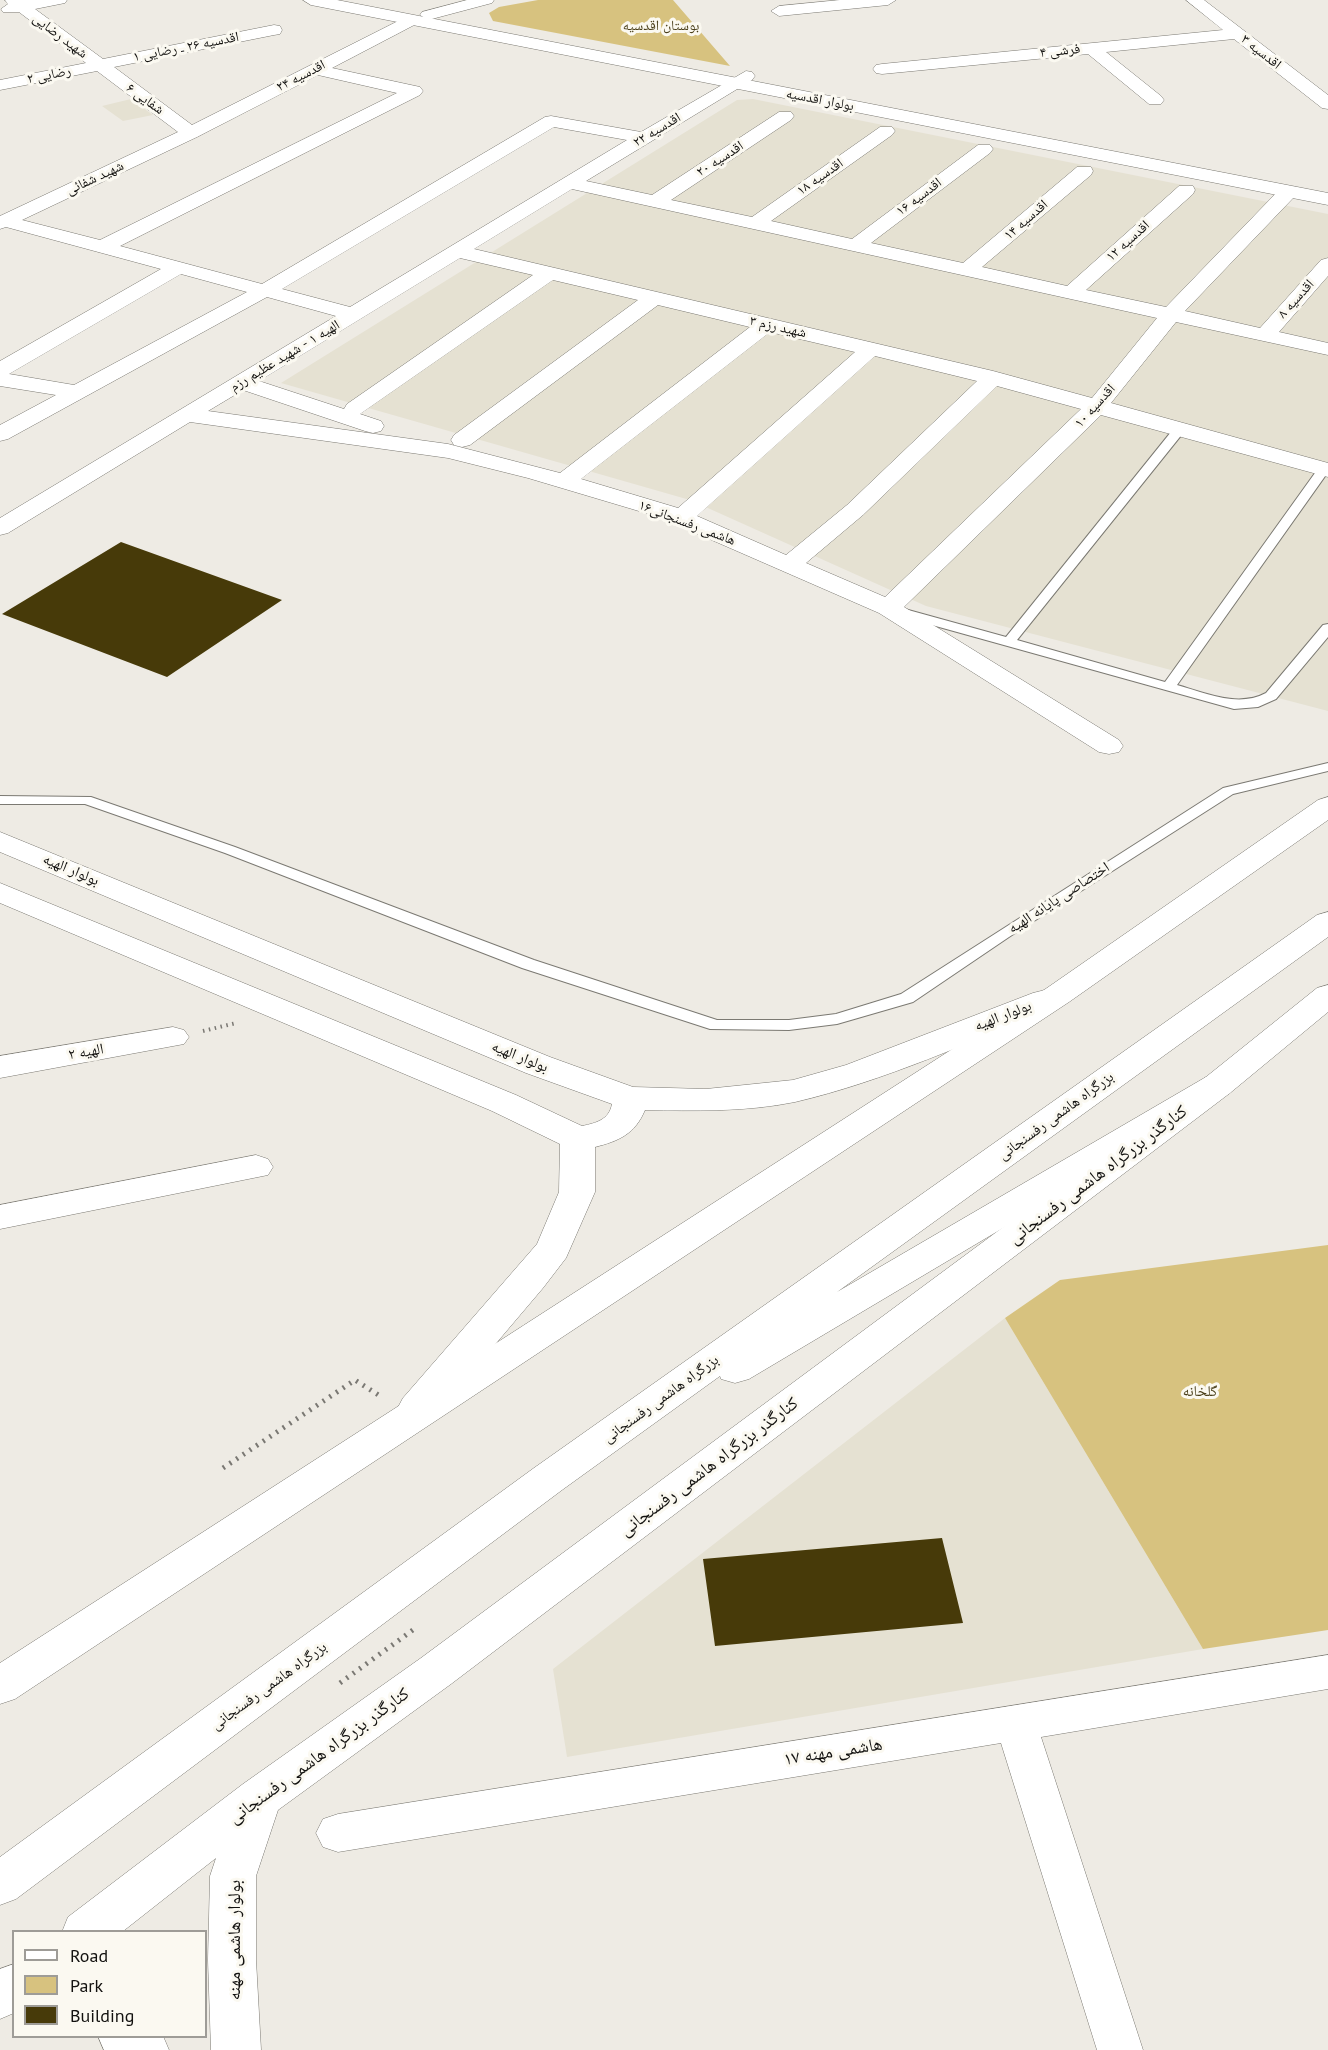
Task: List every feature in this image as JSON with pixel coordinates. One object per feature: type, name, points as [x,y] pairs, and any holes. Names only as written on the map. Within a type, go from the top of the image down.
[{"type":"main road","name":"بولوار اقدسیه","points":[[311,0],[420,17],[1328,199]]},
{"type":"main road","name":"بولوار اقدسیه","points":[[352,0],[420,17]]},
{"type":"main road","name":"بولوار اقدسیه","points":[[740,80],[1328,190]]},
{"type":"main road","points":[[0,1686],[1058,995],[1328,806]]},
{"type":"main road","name":"بولوار الهیه","points":[[0,841],[538,1065],[630,1098],[706,1100],[793,1091],[858,1073],[1058,995]]},
{"type":"main road","points":[[0,892],[504,1103],[578,1138],[600,1135],[618,1126],[629,1113],[630,1098]]},
{"type":"main road","name":"بزرگراه هاشمی رفسنجانی","points":[[0,1884],[548,1479],[1328,922]]},
{"type":"main road","name":"کنارگذر بزرگراه هاشمی رفسنجانی","points":[[88,1930],[259,1798],[436,1671],[1218,1085],[1328,995]]},
{"type":"main road","points":[[548,1479],[1218,1085]]},
{"type":"main road","points":[[411,1416],[530,1279],[553,1249],[577,1192],[578,1138]]},
{"type":"main road","name":"بولوار هاشمی مهنه","points":[[236,2050],[219,1959],[233,1876],[259,1798]]},
{"type":"street","points":[[0,11],[17,3],[59,0]]},
{"type":"street","name":"اقدسیه ۲۴","points":[[191,133],[420,17],[486,0]]},
{"type":"street","points":[[779,11],[888,0]]},
{"type":"street","name":"اقدسیه ۳","points":[[1194,0],[1328,104]]},
{"type":"street","name":"شهید رضایی","points":[[17,3],[99,65]]},
{"type":"street","name":"اقدسیه ۲۶ ـ رضایی ۱","points":[[99,65],[274,30]]},
{"type":"street","name":"فرشی ۴","points":[[882,69],[1237,34]]},
{"type":"street","points":[[1090,48],[1155,100]]},
{"type":"street","name":"رضایی ۲","points":[[0,85],[99,65]]},
{"type":"street","name":"شفایی ۶","points":[[99,65],[191,133]]},
{"type":"street","points":[[102,247],[414,91],[315,69]]},
{"type":"street","name":"اقدسیه ۲۲","points":[[569,183],[740,80]]},
{"type":"street","name":"اقدسیه ۲۰","points":[[655,202],[785,116]]},
{"type":"street","points":[[0,434],[264,291],[551,121],[644,138]]},
{"type":"street","name":"اقدسیه ۱۸","points":[[755,224],[886,131]]},
{"type":"street","name":"شهید شفائی","points":[[2,222],[191,133]]},
{"type":"street","name":"اقدسیه ۱۶","points":[[855,246],[984,149]]},
{"type":"street","name":"اقدسیه ۱۴","points":[[967,270],[1084,171]]},
{"type":"street","points":[[569,183],[1328,349]]},
{"type":"street","name":"الهیه ۱ - شهید عظیم رزم","points":[[0,528],[569,183]]},
{"type":"street","name":"اقدسیه ۱۲","points":[[1071,293],[1186,190]]},
{"type":"street","name":"اقدسیه ۱۰","points":[[888,609],[1097,406],[1171,314],[1289,191]]},
{"type":"street","points":[[2,222],[353,314]]},
{"type":"street","name":"شهید رزم ۳","points":[[457,251],[993,378],[1326,469]]},
{"type":"street","name":"اقدسیه ۸","points":[[1264,335],[1328,264]]},
{"type":"street","points":[[0,370],[178,268]]},
{"type":"street","points":[[355,409],[549,273]]},
{"type":"street","points":[[241,382],[455,446],[654,298]]},
{"type":"street","points":[[564,481],[767,324]]},
{"type":"street","points":[[681,518],[871,349]]},
{"type":"street","points":[[789,565],[855,510],[993,378]]},
{"type":"street","points":[[0,379],[77,392]]},
{"type":"street","name":"هاشمی رفسنجانی۱۶","points":[[186,415],[455,446],[681,518],[888,609],[1109,746]]},
{"type":"street","name":"الهیه ۲","points":[[0,1067],[173,1037]]},
{"type":"street","points":[[0,1217],[256,1167]]},
{"type":"street","name":"هاشمی مهنه ۱۷","points":[[338,1833],[1328,1672]]},
{"type":"street","points":[[1016,1723],[1120,2050]]},
{"type":"lane","points":[[1010,642],[1179,430]]},
{"type":"lane","points":[[1170,685],[1326,469]]},
{"type":"lane","points":[[888,609],[1170,685],[1234,705],[1258,703],[1271,696],[1328,628]]},
{"type":"lane","name":"اختصاصی پایانه الهیه","points":[[0,800],[86,800],[230,850],[528,964],[716,1025],[789,1025],[837,1018],[908,998],[1003,934],[1228,790],[1328,767]]},
{"type":"path","points":[[173,1037],[286,1013]]},
{"type":"path","points":[[223,1468],[355,1380]]},
{"type":"shaded area","points":[[131,99],[153,115],[123,121],[102,106]]},
{"type":"shaded area","points":[[753,99],[1328,214],[1328,711],[926,606],[690,500],[281,383],[737,100]]},
{"type":"shaded area","points":[[1005,1318],[1203,1649],[567,1757],[553,1669]]},
{"type":"green space","name":"بوستان اقدسیه","points":[[538,0],[673,0],[730,66],[493,21],[489,13],[499,7]]},
{"type":"green space","name":"گلخانه","points":[[1328,1245],[1328,1630],[1203,1649],[1005,1318],[1060,1280]]},
{"type":"building","points":[[121,542],[282,600],[167,677],[2,614]]},
{"type":"building","points":[[942,1538],[963,1623],[715,1646],[703,1559]]}]
